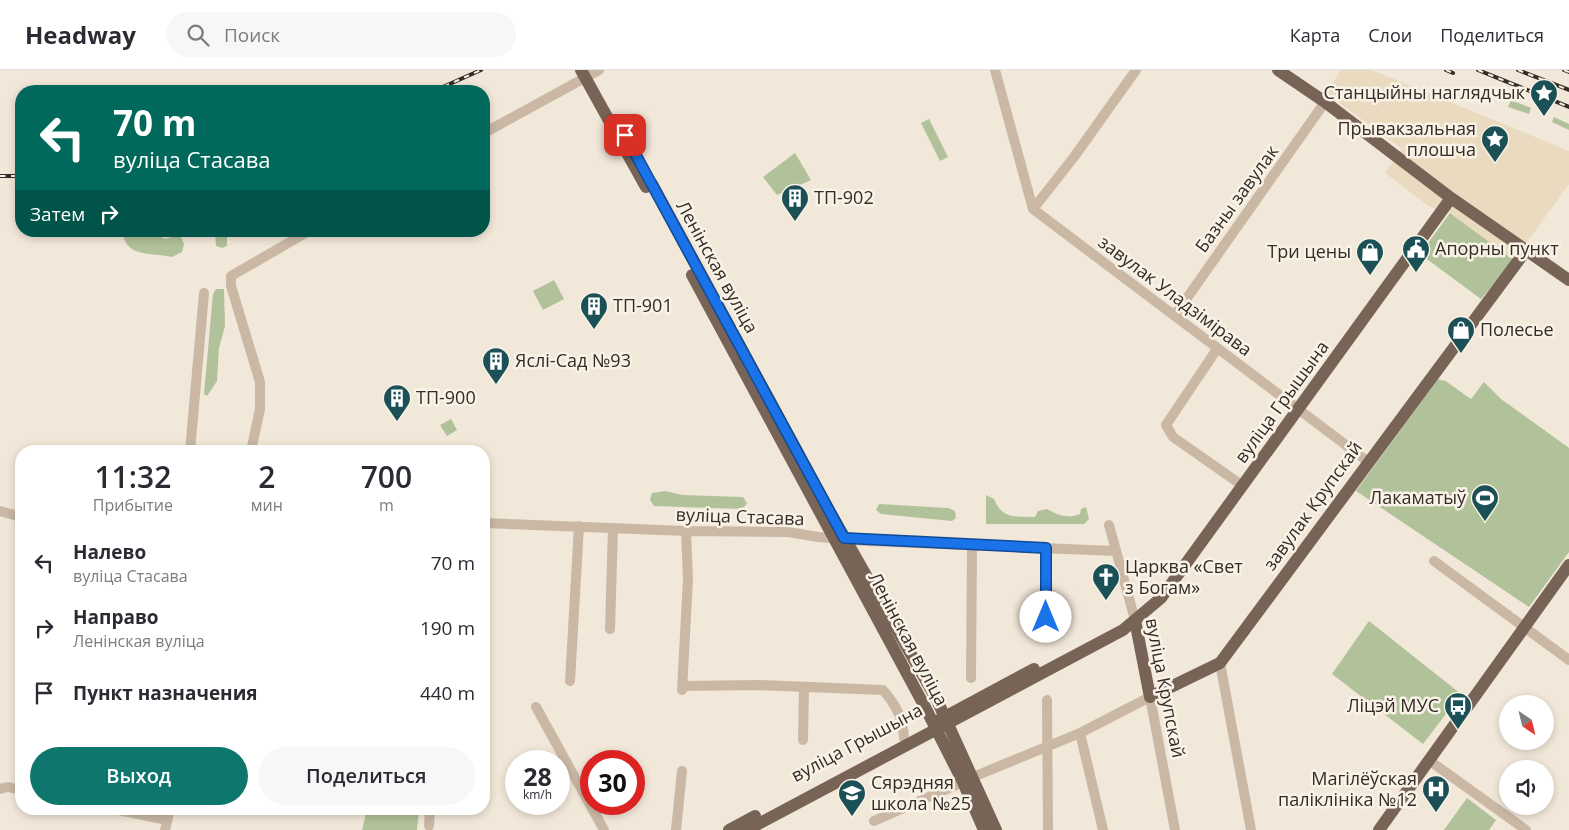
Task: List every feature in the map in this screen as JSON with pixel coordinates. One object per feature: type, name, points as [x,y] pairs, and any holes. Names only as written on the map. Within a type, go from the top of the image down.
[{"type":"main road","name":"Ленінская вуліца","points":[[581,70],[649,186]]},
{"type":"main road","name":"Ленінская вуліца","points":[[589,70],[649,186],[839,538],[935,726]]},
{"type":"main road","points":[[1278,70],[1325,102],[1451,198],[1569,280]]},
{"type":"main road","name":"вуліца Грышына","points":[[747,830],[1119,624],[1135,620],[1161,598],[1451,198]]},
{"type":"main road","name":"завулак Крупскай","points":[[1150,698],[1220,663],[1527,249]]},
{"type":"main road","name":"Ленінская вуліца","points":[[839,538],[947,720]]},
{"type":"main road","points":[[1379,830],[1569,565]]},
{"type":"main road","name":"вуліца Крупскай","points":[[1135,620],[1150,698]]},
{"type":"main road","points":[[947,720],[984,830]]},
{"type":"main road","points":[[935,726],[968,779],[996,830]]},
{"type":"main road","name":"вуліца Грышына","points":[[729,830],[904,738],[935,726]]},
{"type":"street","points":[[490,130],[599,70]]},
{"type":"street","points":[[995,70],[1032,209]]},
{"type":"street","points":[[1032,209],[1074,157],[1136,70]]},
{"type":"street","name":"Базны завулак","points":[[1174,315],[1325,102]]},
{"type":"street","name":"завулак Уладзімірава","points":[[1032,209],[1368,461]]},
{"type":"street","points":[[252,445],[260,409],[260,382],[231,286],[231,276],[299,237]]},
{"type":"street","points":[[191,445],[204,293]]},
{"type":"street","points":[[1217,349],[1166,425],[1173,437],[1243,486]]},
{"type":"street","points":[[0,511],[15,515]]},
{"type":"street","name":"вуліца Стасава","points":[[490,523],[686,531],[788,532],[839,538],[1115,551]]},
{"type":"street","name":"вуліца Крупскай","points":[[1109,525],[1135,620]]},
{"type":"street","points":[[570,681],[579,526]]},
{"type":"street","points":[[610,628],[613,528]]},
{"type":"street","points":[[686,531],[688,580],[683,688],[804,686],[882,690],[894,703],[902,718],[904,738]]},
{"type":"street","points":[[971,678],[972,545]]},
{"type":"street","points":[[1046,548],[1046,634]]},
{"type":"street","points":[[1434,561],[1569,660]]},
{"type":"street","points":[[1220,663],[1252,830]]},
{"type":"street","points":[[803,740],[804,686]]},
{"type":"street","name":"вуліца Крупскай","points":[[1150,698],[1175,830]]},
{"type":"street","name":"завулак Крупскай","points":[[874,821],[968,779],[1080,733],[1150,698]]},
{"type":"street","points":[[1046,700],[1049,746],[1046,755],[1048,830]]},
{"type":"street","points":[[536,707],[604,830]]},
{"type":"street","points":[[1080,733],[1103,830]]},
{"type":"street","points":[[1430,761],[1526,830]]},
{"type":"street","points":[[676,830],[682,771]]},
{"type":"street","points":[[0,789],[8,787],[15,789]]},
{"type":"street","points":[[134,815],[166,825]]},
{"type":"street","points":[[429,826],[430,815]]},
{"type":"green space","points":[[1511,100],[1531,108],[1529,114],[1508,107]]},
{"type":"green space","points":[[1554,117],[1569,124],[1569,130],[1552,122]]},
{"type":"green space","points":[[929,119],[948,157],[940,161],[921,123]]},
{"type":"green space","points":[[795,153],[811,180],[777,195],[763,177]]},
{"type":"green space","points":[[1450,213],[1514,260],[1481,299],[1420,254]]},
{"type":"green space","points":[[124,237],[161,237],[165,239],[181,237],[184,244],[182,252],[172,257],[141,253],[129,246]]},
{"type":"green space","points":[[215,237],[227,237],[227,246],[222,248],[216,246]]},
{"type":"green space","points":[[554,280],[564,299],[543,310],[533,291]]},
{"type":"green space","points":[[216,289],[224,289],[225,326],[219,348],[217,381],[207,396],[204,394],[213,294]]},
{"type":"green space","name":"Лакаматыў","points":[[1438,379],[1444,380],[1471,399],[1484,382],[1501,399],[1569,448],[1569,552],[1529,607],[1356,491]]},
{"type":"green space","points":[[451,419],[457,430],[447,436],[440,425]]},
{"type":"green space","points":[[665,491],[682,495],[743,497],[747,503],[743,509],[654,506],[650,500],[652,493]]},
{"type":"green space","points":[[986,495],[994,499],[1001,511],[1010,516],[1035,517],[1038,511],[1047,509],[1059,515],[1071,516],[1080,514],[1081,509],[1086,507],[1089,519],[1084,524],[986,524]]},
{"type":"green space","points":[[879,504],[948,508],[955,511],[956,518],[952,521],[881,514],[876,510]]},
{"type":"green space","points":[[1369,621],[1461,694],[1423,744],[1332,674]]},
{"type":"green space","points":[[1467,798],[1496,820],[1489,830],[1444,830]]},
{"type":"green space","points":[[366,815],[418,815],[417,830],[362,830]]},
{"type":"shaded area","name":"Прывакзальная плошча","points":[[1341,70],[1372,70],[1569,151],[1569,184],[1514,260],[1450,213],[1430,207],[1385,173],[1402,149],[1326,93]]},
{"type":"railway","points":[[447,85],[481,70]]},
{"type":"railway","points":[[1446,70],[1453,73]]},
{"type":"railway","points":[[1478,70],[1569,107]]},
{"type":"railway","points":[[1518,70],[1569,90]]},
{"type":"railway","points":[[1564,70],[1569,72]]},
{"type":"railway","points":[[0,176],[15,176]]},
{"type":"place","name":"Станцыйны наглядчык","points":[[1544,117]]},
{"type":"place","name":"Прывакзальная плошча","points":[[1495,163]]},
{"type":"place","name":"ТП-902","points":[[795,222]]},
{"type":"place","name":"Апорны пункт","points":[[1416,273]]},
{"type":"place","name":"Три цены","points":[[1370,276]]},
{"type":"place","name":"ТП-901","points":[[594,330]]},
{"type":"place","name":"Полесье","points":[[1461,354]]},
{"type":"place","name":"Яслі-Сад №93","points":[[496,385]]},
{"type":"place","name":"ТП-900","points":[[397,422]]},
{"type":"place","name":"Лакаматыў","points":[[1485,522]]},
{"type":"place","name":"Царква «Свет з Богам»","points":[[1106,601]]},
{"type":"place","name":"Ліцэй МУС","points":[[1458,730]]},
{"type":"place","name":"Магілёўская паліклініка №12","points":[[1436,813]]},
{"type":"place","name":"Сярэдняя школа №25","points":[[852,817]]},
{"type":"route","points":[[625,135],[844,538],[866,541],[1046,548],[1046,617]]}]
